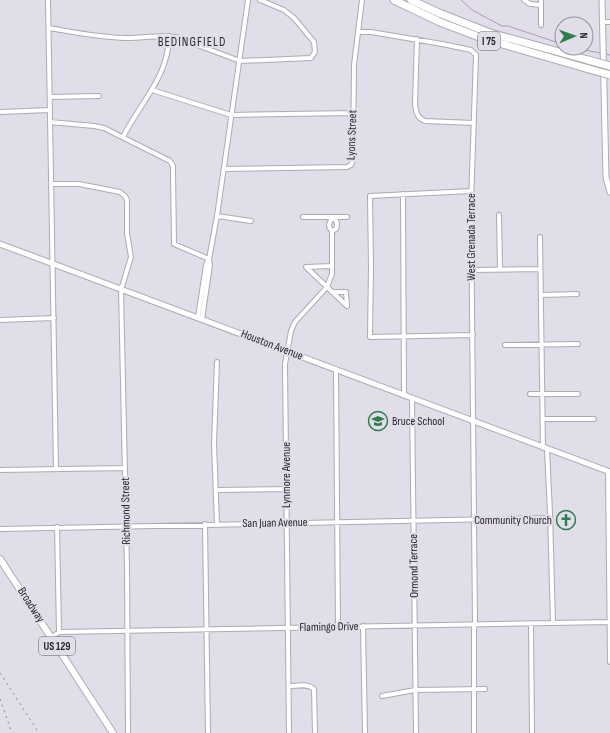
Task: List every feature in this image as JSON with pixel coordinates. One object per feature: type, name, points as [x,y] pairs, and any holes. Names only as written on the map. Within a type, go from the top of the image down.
[{"type":"highway","name":"I 75","points":[[394,0],[440,22],[482,38],[517,50],[610,75]]},
{"type":"highway","name":"I 75","points":[[411,0],[439,13],[490,33],[610,66]]},
{"type":"main road","name":"Broadway","points":[[0,559],[113,733]]},
{"type":"street","points":[[48,0],[56,469]]},
{"type":"street","points":[[200,318],[206,265],[209,259],[217,216],[248,0]]},
{"type":"street","points":[[49,28],[112,38],[176,37],[240,61],[309,59],[313,55],[315,46],[313,40],[288,13],[278,7],[260,0]]},
{"type":"street","name":"Lyons Street","points":[[224,169],[349,167],[351,165],[353,160],[354,64],[362,0]]},
{"type":"street","points":[[524,0],[530,4],[541,2],[541,25]]},
{"type":"street","points":[[602,0],[605,163],[609,189]]},
{"type":"street","points":[[602,22],[610,22]]},
{"type":"street","points":[[358,32],[371,32],[417,39],[415,104],[416,112],[419,118],[425,121],[474,123]]},
{"type":"street","points":[[123,137],[152,90],[166,61],[169,36]]},
{"type":"street","name":"West Grenada Terrace","points":[[417,39],[468,49],[476,53],[477,61],[471,191],[473,335],[474,733]]},
{"type":"street","points":[[152,90],[231,115],[353,113]]},
{"type":"street","points":[[50,97],[99,96]]},
{"type":"street","points":[[0,112],[50,110]]},
{"type":"street","points":[[50,122],[102,127],[171,162],[173,171],[173,241],[175,245],[209,259]]},
{"type":"street","name":"Richmond Street","points":[[51,184],[80,184],[120,192],[127,200],[127,233],[131,255],[121,290],[126,526],[128,733]]},
{"type":"street","points":[[471,191],[370,196],[370,337],[473,335]]},
{"type":"street","points":[[403,194],[404,396]]},
{"type":"street","points":[[499,215],[500,270]]},
{"type":"street","points":[[217,216],[252,221]]},
{"type":"street","points":[[303,217],[347,217]]},
{"type":"street","name":"Lynmore Avenue","points":[[289,733],[285,364],[291,331],[295,322],[327,287],[332,274],[332,231],[329,228],[328,223],[333,217],[337,221],[338,225],[336,229],[332,231]]},
{"type":"street","points":[[540,237],[542,394],[550,518],[553,623]]},
{"type":"street","name":"Houston Avenue","points":[[0,244],[609,472]]},
{"type":"street","points":[[332,266],[306,267],[332,292]]},
{"type":"street","points":[[472,270],[540,269]]},
{"type":"street","points":[[541,295],[578,294]]},
{"type":"street","points":[[0,320],[54,318]]},
{"type":"street","points":[[505,345],[578,344]]},
{"type":"street","points":[[217,362],[214,426],[217,524]]},
{"type":"street","points":[[336,370],[338,627]]},
{"type":"street","points":[[530,394],[578,394]]},
{"type":"street","name":"Ormond Terrace","points":[[412,399],[416,733]]},
{"type":"street","points":[[543,419],[594,419]]},
{"type":"street","points":[[0,470],[125,468]]},
{"type":"street","points":[[609,472],[610,662]]},
{"type":"street","points":[[216,490],[286,489]]},
{"type":"street","name":"San Juan Avenue","points":[[0,529],[550,518]]},
{"type":"street","points":[[205,524],[208,733]]},
{"type":"street","points":[[51,638],[59,632],[57,527]]},
{"type":"street","name":"Flamingo Drive","points":[[59,632],[609,622]]},
{"type":"street","points":[[531,624],[532,733]]},
{"type":"street","points":[[362,626],[364,733]]},
{"type":"street","points":[[289,686],[310,686],[314,689],[315,733]]},
{"type":"street","points":[[382,696],[415,690],[485,689]]},
{"type":"waterway","points":[[461,0],[472,10],[502,26],[508,26],[554,41]]},
{"type":"waterway","points":[[594,52],[600,53]]},
{"type":"waterway","points":[[606,54],[610,55]]},
{"type":"railway","points":[[0,673],[39,733]]},
{"type":"railway","points":[[0,699],[12,733]]},
{"type":"place","name":"Bruce School","points":[[378,421]]},
{"type":"place","name":"Community Church","points":[[566,520]]},
{"type":"district","name":"BEDINGFIELD","points":[[192,42]]}]
